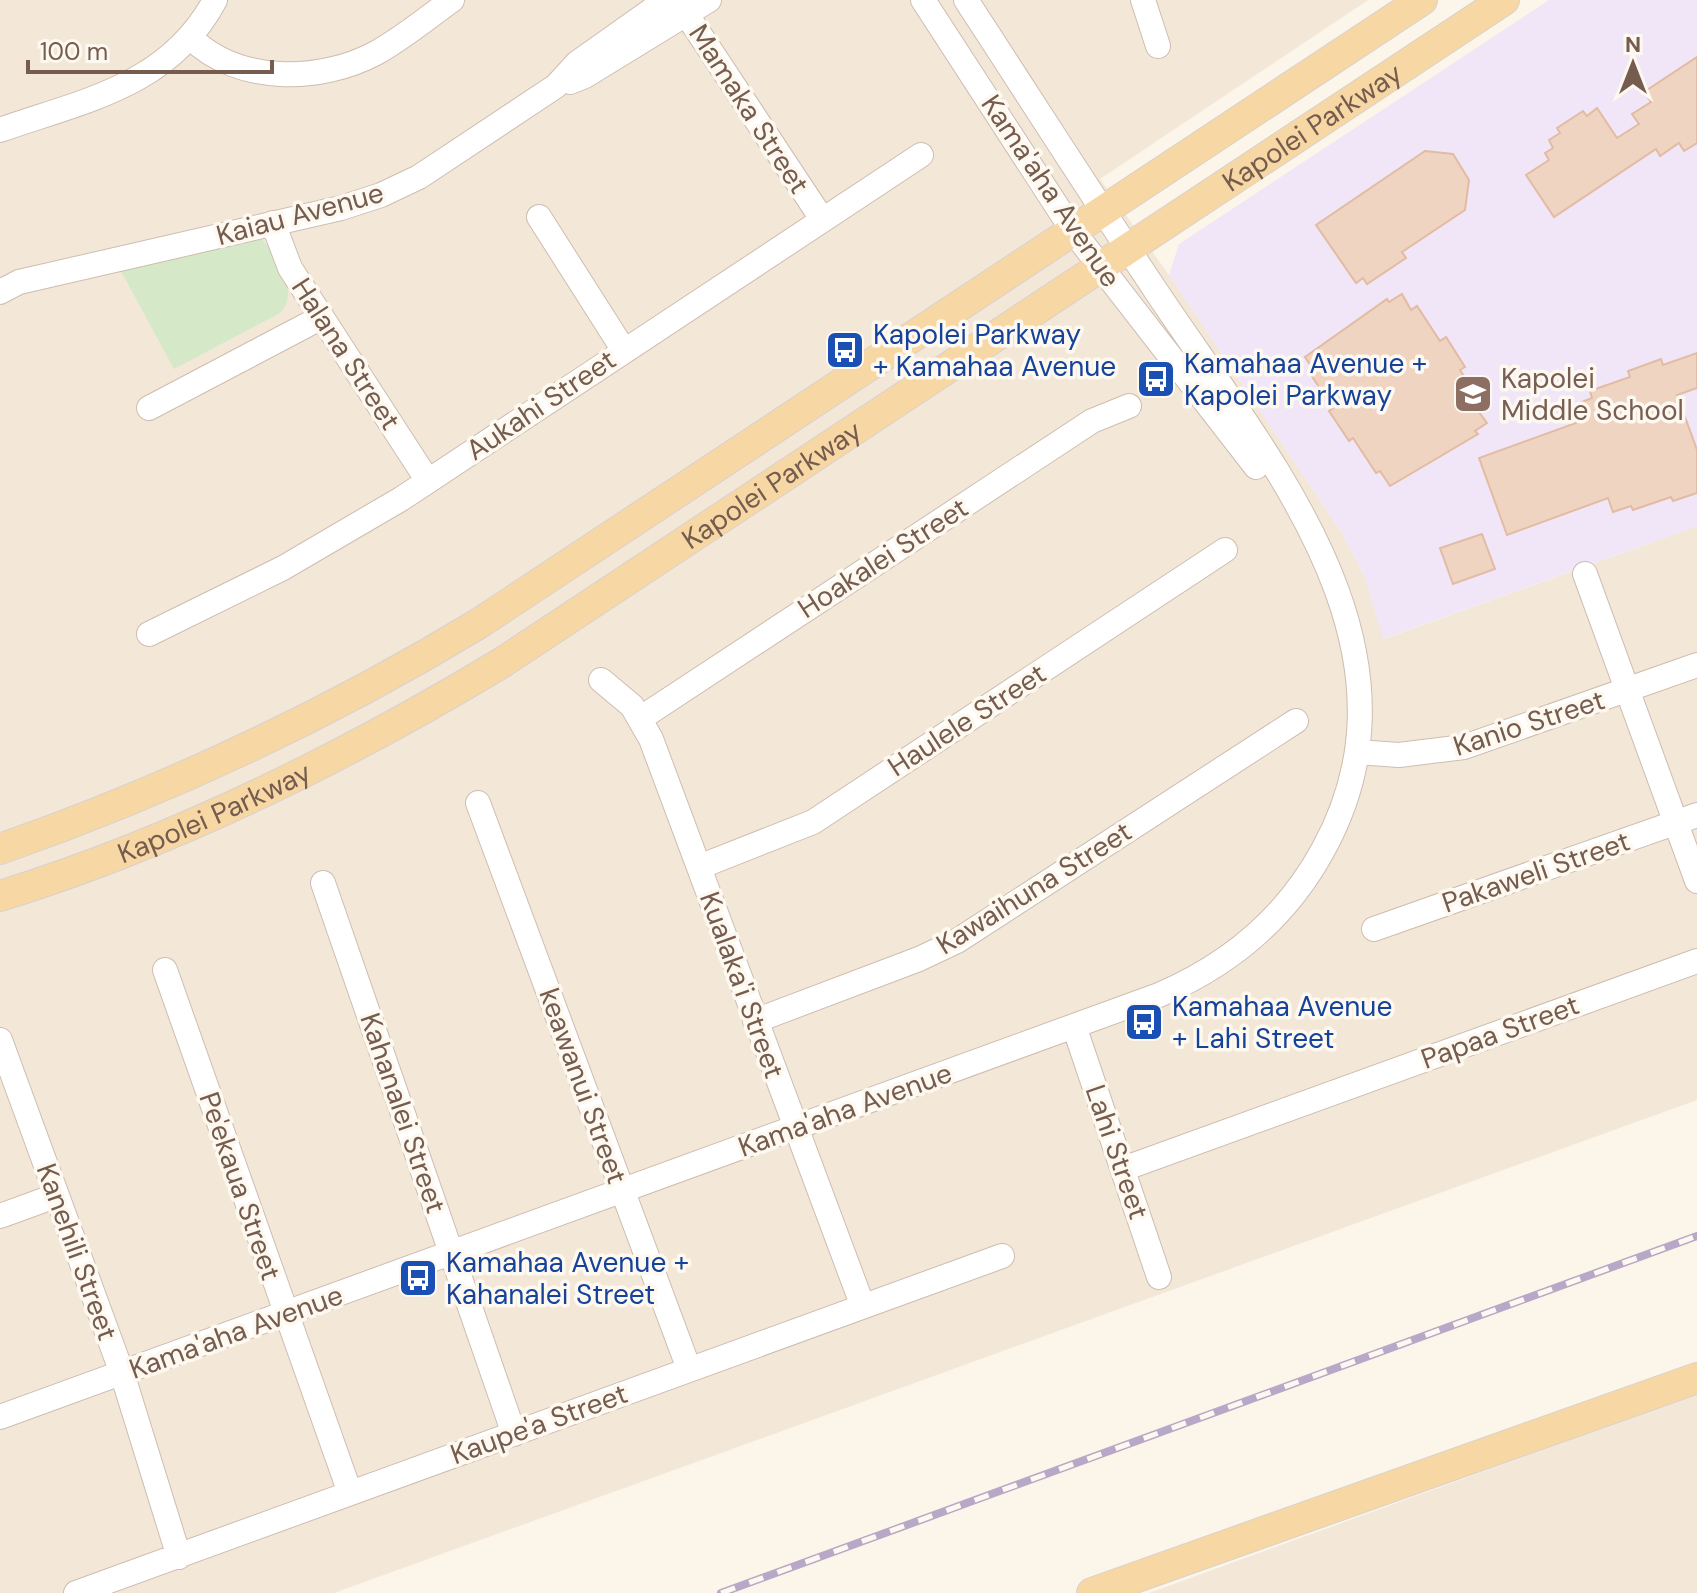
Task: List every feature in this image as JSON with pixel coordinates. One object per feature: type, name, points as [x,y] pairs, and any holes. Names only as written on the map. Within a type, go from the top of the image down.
[{"type":"main road","name":"Kapolei Parkway","points":[[0,849],[210,768],[413,663],[1422,0]]},
{"type":"main road","name":"Kapolei Parkway","points":[[0,896],[113,856],[228,809],[436,702],[503,662],[1504,0]]},
{"type":"main road","points":[[1544,1430],[1697,1363]]},
{"type":"main road","points":[[1092,1593],[1697,1378]]},
{"type":"street","points":[[0,130],[141,79],[172,57],[191,38],[215,0]]},
{"type":"street","points":[[191,38],[217,58],[241,67],[272,73],[314,72],[345,66],[376,52],[452,0]]},
{"type":"street","name":"Kaiau Avenue","points":[[556,86],[577,63],[666,0]]},
{"type":"street","name":"Kaiau Avenue","points":[[6,285],[361,202],[400,187],[556,86],[585,76],[682,7],[709,0]]},
{"type":"street","name":"Kama'aha Avenue","points":[[923,0],[1073,231],[1306,527]]},
{"type":"street","name":"Kama'aha Avenue","points":[[0,1417],[1183,985],[1228,958],[1268,925],[1301,886],[1328,841],[1348,791],[1357,752],[1360,682],[1351,628],[1333,575],[1290,492],[966,0]]},
{"type":"street","points":[[1143,0],[1158,46]]},
{"type":"street","name":"Mamaka Street","points":[[682,7],[822,219]]},
{"type":"street","name":"Aukahi Street","points":[[149,634],[283,568],[428,481],[623,349],[921,155]]},
{"type":"street","points":[[539,217],[623,349]]},
{"type":"street","name":"Halana Street","points":[[273,223],[290,268],[428,481]]},
{"type":"street","points":[[149,408],[322,317]]},
{"type":"street","name":"Hoakalei Street","points":[[641,718],[1092,421],[1129,406]]},
{"type":"street","name":"Haulele Street","points":[[699,867],[813,822],[1225,550]]},
{"type":"street","points":[[1585,574],[1626,691],[1686,819],[1697,881]]},
{"type":"street","name":"Kanio Street","points":[[1357,752],[1409,755],[1464,747],[1697,665]]},
{"type":"street","name":"Kualaka'i Street","points":[[601,680],[641,718],[862,1304]]},
{"type":"street","name":"Kawaihuna Street","points":[[755,1021],[957,941],[1296,721]]},
{"type":"street","name":"keawanui Street","points":[[478,803],[689,1369]]},
{"type":"street","name":"Pakaweli Street","points":[[1374,929],[1686,819]]},
{"type":"street","name":"Kahanalei Street","points":[[323,883],[514,1434]]},
{"type":"street","name":"Papaa Street","points":[[1123,1169],[1697,961]]},
{"type":"street","name":"Pe'ekaua Street","points":[[165,970],[350,1493]]},
{"type":"street","name":"Lahi Street","points":[[1074,1026],[1159,1277]]},
{"type":"street","name":"Kanehili Street","points":[[0,1040],[122,1373],[179,1557]]},
{"type":"street","points":[[0,1216],[55,1196]]},
{"type":"street","name":"Kaupe'a Street","points":[[76,1593],[862,1304],[1002,1256]]},
{"type":"shaded area","points":[[0,0],[1368,0],[1100,179],[1169,275],[1342,533],[1365,578],[1384,639],[1697,526],[1697,1100],[334,1593],[0,1593]]},
{"type":"shaded area","name":"Kapolei Middle School","points":[[1549,0],[1697,0],[1697,526],[1383,639],[1365,578],[1342,533],[1169,275],[1179,244]]},
{"type":"shaded area","points":[[1697,1394],[1697,1593],[1149,1593]]},
{"type":"green space","points":[[260,237],[284,274],[288,295],[286,304],[280,313],[174,369],[115,260]]},
{"type":"building","points":[[1697,57],[1697,143],[1684,151],[1679,143],[1660,156],[1656,149],[1554,217],[1526,175],[1549,160],[1545,153],[1553,148],[1549,140],[1560,133],[1557,128],[1583,111],[1587,116],[1597,108],[1617,138],[1639,124],[1632,114],[1651,102],[1644,92]]},
{"type":"building","points":[[1425,151],[1453,154],[1469,180],[1465,210],[1402,252],[1406,258],[1367,284],[1363,278],[1356,283],[1316,225]]},
{"type":"building","points":[[1402,294],[1411,310],[1417,306],[1440,341],[1446,337],[1465,367],[1460,370],[1482,404],[1476,408],[1487,423],[1475,431],[1478,434],[1390,486],[1380,471],[1376,473],[1353,438],[1349,441],[1329,411],[1333,408],[1311,375],[1315,372],[1305,357],[1387,299],[1389,302]]},
{"type":"building","points":[[1697,353],[1697,388],[1677,395],[1697,450],[1697,493],[1673,501],[1671,497],[1633,510],[1631,506],[1613,512],[1608,498],[1507,535],[1479,458],[1576,423],[1579,418],[1574,405],[1592,398],[1590,391],[1630,377],[1628,371],[1661,359],[1663,365]]},
{"type":"building","points":[[1482,534],[1495,569],[1453,584],[1440,548]]},
{"type":"railway","points":[[721,1593],[1697,1236]]},
{"type":"place","name":"Kapolei Parkway + Kamahaa Avenue","points":[[845,350]]},
{"type":"place","name":"Kamahaa Avenue + Kapolei Parkway","points":[[1156,379]]},
{"type":"place","name":"Kapolei Middle School","points":[[1473,394]]},
{"type":"place","name":"Kamahaa Avenue + Lahi Street","points":[[1144,1022]]},
{"type":"place","name":"Kamahaa Avenue + Kahanalei Street","points":[[418,1278]]}]
